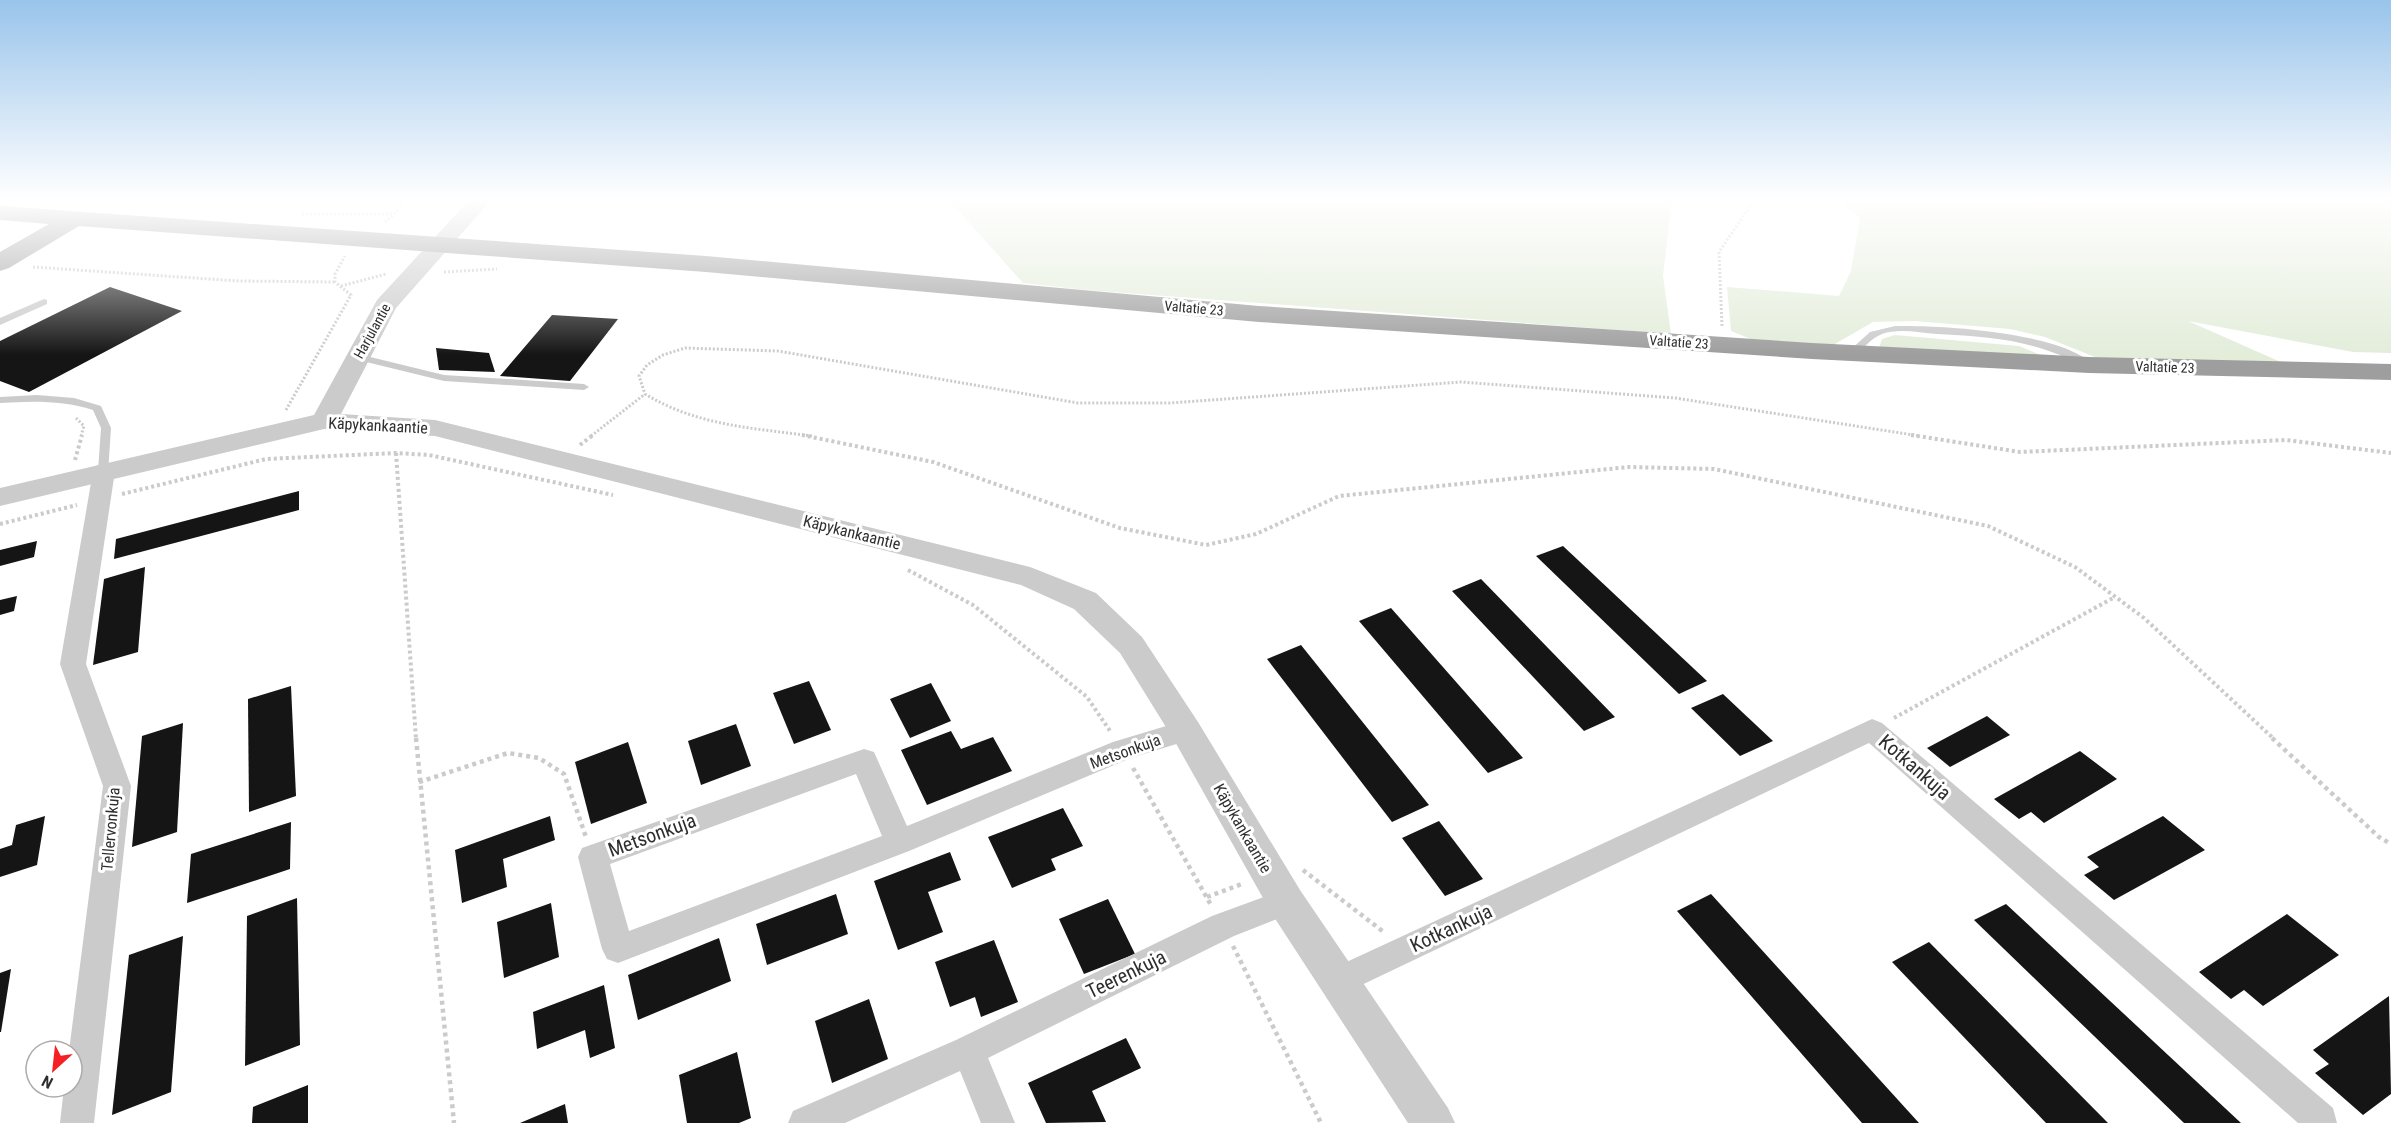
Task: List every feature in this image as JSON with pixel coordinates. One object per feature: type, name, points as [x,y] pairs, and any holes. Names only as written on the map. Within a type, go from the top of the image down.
[{"type":"highway","points":[[0,263],[21,250]]},
{"type":"highway","name":"Valtatie 23","points":[[535,250],[1259,314],[1722,345],[2089,364],[2391,372]]},
{"type":"street","name":"Harjulantie","points":[[324,422],[385,305],[412,272],[434,250]]},
{"type":"street","name":"Käpykankaantie","points":[[0,496],[68,493],[270,446],[324,422],[435,429],[563,458],[1030,577],[1085,601],[1131,645],[1186,731],[1286,902],[1433,1123]]},
{"type":"street","name":"Tellervonkuja","points":[[77,1123],[117,786],[73,664],[101,485]]},
{"type":"street","name":"Kotkankuja","points":[[1338,981],[1872,730],[2321,1120]]},
{"type":"street","name":"Metsonkuja","points":[[899,842],[864,760],[593,857],[618,949],[899,842],[1123,750],[1186,731]]},
{"type":"street","name":"Teerenkuja","points":[[805,1123],[968,1051],[1223,926],[1286,902]]},
{"type":"street","points":[[968,1051],[998,1123]]},
{"type":"lane","points":[[0,322],[44,302]]},
{"type":"lane","points":[[358,357],[444,378],[584,387]]},
{"type":"lane","points":[[0,400],[19,398],[81,402],[98,408],[106,428],[101,485]]},
{"type":"path","points":[[335,282],[343,250]]},
{"type":"path","points":[[1720,250],[1722,345]]},
{"type":"path","points":[[30,266],[239,281],[335,282],[351,295],[270,446]]},
{"type":"path","points":[[340,286],[375,275],[486,271],[508,267]]},
{"type":"path","points":[[2391,453],[2286,440],[2020,452],[1675,398],[1461,382],[1170,403],[1078,403],[778,351],[686,348],[663,355],[647,365],[639,376],[645,394],[664,406],[701,420],[823,438],[933,462],[1120,528],[1206,545],[1256,534],[1339,496],[1629,467],[1714,469],[1988,526],[2075,567],[2144,618],[2379,837],[2391,844]]},
{"type":"path","points":[[539,481],[563,458],[645,394]]},
{"type":"path","points":[[68,493],[84,426],[78,418],[69,415],[81,402]]},
{"type":"path","points":[[0,524],[68,493],[270,446],[429,455],[502,470],[539,481],[620,496]]},
{"type":"path","points":[[396,453],[420,782],[454,1123]]},
{"type":"path","points":[[905,568],[973,605],[1087,697],[1123,750],[1223,926],[1321,1123]]},
{"type":"path","points":[[1872,730],[2115,597]]},
{"type":"path","points":[[420,782],[508,753],[539,758],[564,774],[593,857]]},
{"type":"path","points":[[1207,897],[1269,873],[1297,866],[1407,949]]},
{"type":"green space","points":[[994,250],[1666,250],[1663,276],[1671,334],[1086,290],[1023,283]]},
{"type":"green space","points":[[1854,250],[2391,250],[2391,353],[2353,352],[2188,321],[2283,363],[2100,359],[2045,337],[2010,329],[1915,321],[1873,322],[1833,345],[1751,339],[1731,331],[1727,287],[1839,296],[1851,271]]},
{"type":"green space","points":[[1895,335],[2019,346],[2045,357],[1879,348],[1882,339]]},
{"type":"building","points":[[110,287],[182,311],[29,392],[0,381],[0,341]]},
{"type":"building","points":[[552,315],[618,319],[570,381],[500,376]]},
{"type":"building","points":[[436,348],[489,353],[495,372],[439,370]]},
{"type":"building","points":[[299,491],[299,510],[114,559],[116,539]]},
{"type":"building","points":[[37,541],[34,557],[0,566],[0,550]]},
{"type":"building","points":[[1563,546],[1707,681],[1679,694],[1536,556]]},
{"type":"building","points":[[145,567],[138,652],[93,665],[104,579]]},
{"type":"building","points":[[1481,579],[1615,717],[1584,731],[1452,591]]},
{"type":"building","points":[[17,596],[14,611],[0,615],[0,600]]},
{"type":"building","points":[[1391,608],[1523,758],[1488,773],[1359,621]]},
{"type":"building","points":[[1301,645],[1429,805],[1392,822],[1267,659]]},
{"type":"building","points":[[809,681],[831,730],[794,744],[773,693]]},
{"type":"building","points":[[931,683],[951,721],[910,738],[890,699]]},
{"type":"building","points":[[291,686],[296,796],[249,812],[248,699]]},
{"type":"building","points":[[1723,694],[1773,741],[1740,756],[1691,708]]},
{"type":"building","points":[[1987,716],[2010,735],[1950,767],[1927,748]]},
{"type":"building","points":[[183,723],[177,832],[132,847],[142,736]]},
{"type":"building","points":[[736,724],[751,766],[701,785],[688,741]]},
{"type":"building","points":[[951,731],[961,749],[993,737],[1012,771],[927,805],[901,750]]},
{"type":"building","points":[[628,742],[647,803],[591,824],[575,762]]},
{"type":"building","points":[[2080,751],[2117,779],[2044,823],[2031,812],[2019,819],[1994,799]]},
{"type":"building","points":[[1063,808],[1083,846],[1051,859],[1056,870],[1012,888],[988,837]]},
{"type":"building","points":[[45,816],[37,865],[0,877],[0,849],[12,845],[16,825]]},
{"type":"building","points":[[550,816],[555,840],[503,859],[507,887],[462,903],[455,850]]},
{"type":"building","points":[[2163,816],[2205,850],[2114,900],[2084,875],[2099,867],[2087,857]]},
{"type":"building","points":[[1439,821],[1483,879],[1445,896],[1402,838]]},
{"type":"building","points":[[291,822],[290,869],[187,903],[191,854]]},
{"type":"building","points":[[950,852],[961,880],[928,892],[943,932],[898,950],[874,881]]},
{"type":"building","points":[[836,894],[848,934],[767,965],[756,924]]},
{"type":"building","points":[[1711,894],[1919,1123],[1862,1123],[1677,911]]},
{"type":"building","points":[[297,898],[300,1045],[245,1066],[247,916]]},
{"type":"building","points":[[1108,899],[1135,954],[1084,974],[1059,919]]},
{"type":"building","points":[[551,903],[559,957],[504,978],[497,922]]},
{"type":"building","points":[[2006,904],[2241,1123],[2184,1123],[1974,920]]},
{"type":"building","points":[[2287,914],[2339,955],[2263,1006],[2244,990],[2231,999],[2199,972]]},
{"type":"building","points":[[183,936],[171,1092],[112,1115],[129,955]]},
{"type":"building","points":[[719,938],[731,981],[638,1020],[628,975]]},
{"type":"building","points":[[994,940],[1018,1002],[981,1017],[975,997],[950,1007],[935,962]]},
{"type":"building","points":[[1929,942],[2108,1123],[2046,1123],[1892,962]]},
{"type":"building","points":[[11,969],[1,1032],[0,1032],[0,973]]},
{"type":"building","points":[[604,985],[615,1048],[590,1058],[585,1030],[537,1049],[533,1012]]},
{"type":"building","points":[[2389,996],[2391,1094],[2363,1115],[2315,1073],[2329,1064],[2313,1050]]},
{"type":"building","points":[[869,999],[888,1059],[832,1083],[815,1021]]},
{"type":"building","points":[[1126,1038],[1141,1068],[1092,1091],[1106,1122],[1046,1123],[1028,1083]]},
{"type":"building","points":[[737,1052],[751,1118],[739,1123],[687,1123],[679,1075]]},
{"type":"building","points":[[308,1085],[308,1123],[252,1123],[253,1107]]},
{"type":"building","points":[[565,1104],[568,1123],[520,1123]]}]
